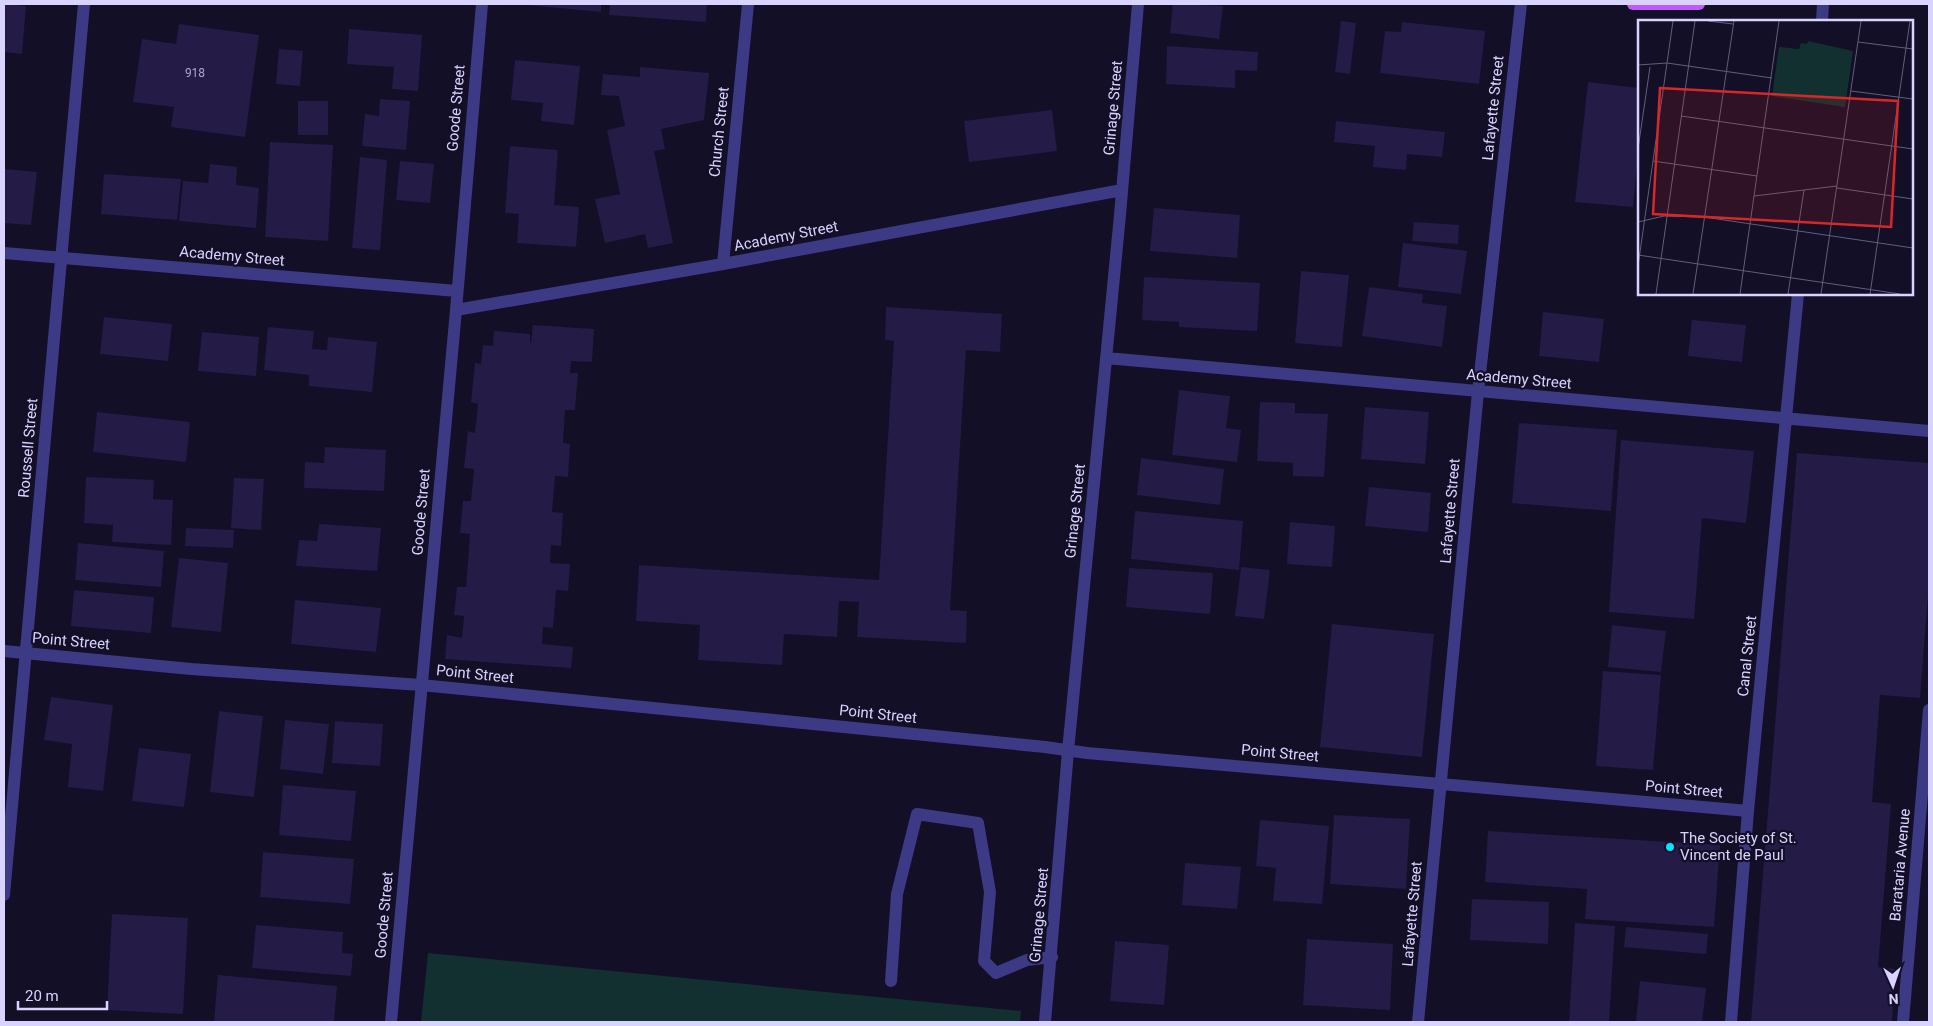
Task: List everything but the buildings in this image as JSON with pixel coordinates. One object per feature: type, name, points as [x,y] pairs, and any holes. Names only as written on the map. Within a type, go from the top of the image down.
[{"type":"main road","points":[[1633,4],[1699,4]]},
{"type":"street","name":"Roussell Street","points":[[4,895],[84,4]]},
{"type":"street","name":"Goode Street","points":[[391,1022],[482,4]]},
{"type":"street","name":"Church Street","points":[[723,264],[748,4]]},
{"type":"street","name":"Grinage Street","points":[[1045,1022],[1068,751],[1138,4]]},
{"type":"street","name":"Lafayette Street","points":[[1418,1022],[1478,392],[1521,4]]},
{"type":"street","points":[[1822,20],[1823,4]]},
{"type":"street","name":"Academy Street","points":[[456,310],[723,264],[1122,190]]},
{"type":"street","name":"Academy Street","points":[[4,253],[457,291]]},
{"type":"street","name":"Canal Street","points":[[1731,1022],[1748,811],[1798,295]]},
{"type":"street","name":"Academy Street","points":[[1106,358],[1787,420],[1929,431]]},
{"type":"street","name":"Point Street","points":[[4,651],[190,669],[422,685],[1045,747],[1068,751],[1748,811]]},
{"type":"street","name":"Barataria Avenue","points":[[1903,1022],[1929,710]]},
{"type":"street","points":[[892,981],[897,894],[917,814],[978,823],[990,892],[984,961],[996,972],[1027,960],[1052,957]]},
{"type":"green space","points":[[428,953],[1021,1011],[1020,1022],[421,1022]]},
{"type":"place","name":"The Society of St. Vincent de Paul","points":[[1670,847]]}]
